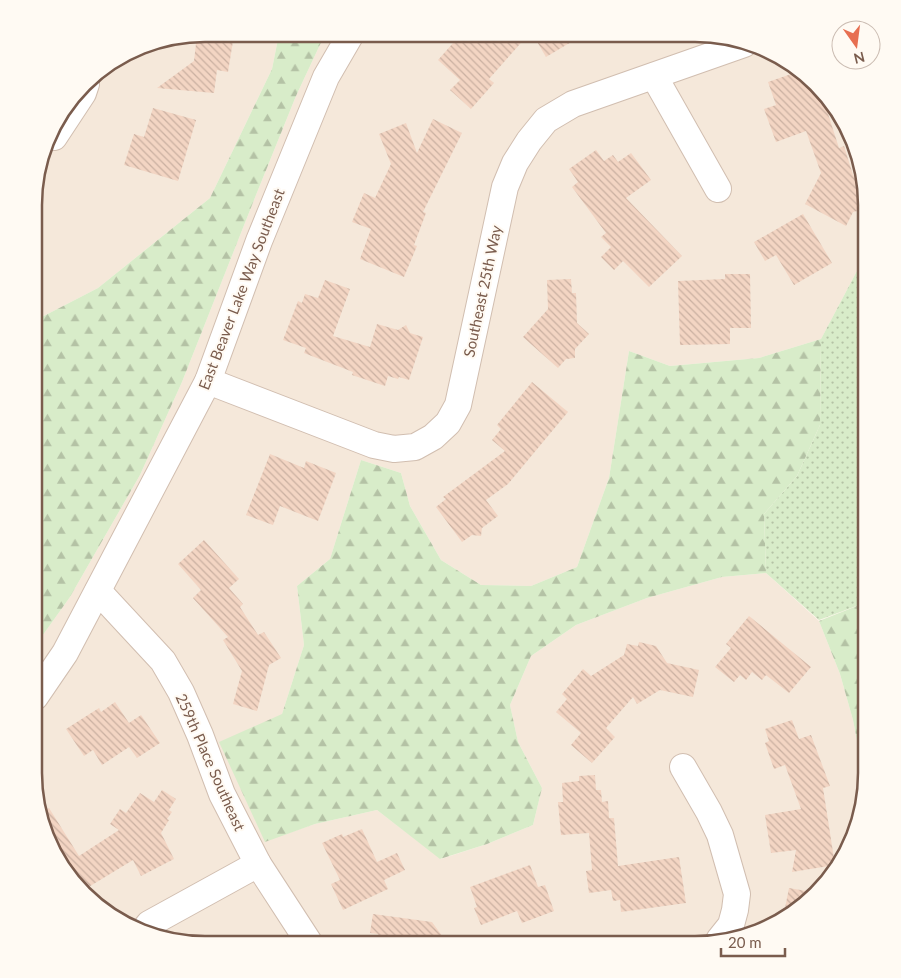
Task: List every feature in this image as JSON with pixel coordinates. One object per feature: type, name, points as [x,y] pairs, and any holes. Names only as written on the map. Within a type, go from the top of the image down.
[{"type":"street","name":"East Beaver Lake Way Southeast","points":[[43,684],[65,653],[208,381],[258,241],[326,76],[346,43]]},
{"type":"street","name":"Southeast 25th Way","points":[[208,381],[374,446],[394,450],[415,447],[433,437],[448,423],[458,405],[505,187],[514,163],[529,141],[546,120],[573,104],[735,47]]},
{"type":"street","points":[[654,76],[718,188]]},
{"type":"street","name":"259th Place Southeast","points":[[98,591],[162,661],[181,692],[200,735],[222,794],[258,864],[304,935]]},
{"type":"street","points":[[682,767],[720,835],[737,894],[731,924],[725,932]]},
{"type":"street","points":[[148,925],[258,864]]},
{"type":"shaded area","points":[[695,42],[738,48],[777,64],[811,90],[831,115],[850,153],[855,174],[858,195],[858,269],[821,339],[759,358],[670,366],[629,351],[609,478],[577,567],[531,586],[481,585],[441,560],[410,506],[401,473],[361,460],[330,559],[297,586],[304,645],[282,714],[265,841],[315,824],[377,810],[441,859],[487,844],[533,825],[542,788],[518,742],[510,705],[531,656],[576,625],[647,598],[722,577],[766,573],[819,621],[840,674],[858,746],[857,794],[853,815],[846,835],[837,854],[825,872],[811,888],[786,908],[748,927],[706,935],[195,935],[163,930],[124,914],[90,888],[70,863],[51,825],[43,783],[43,635],[70,597],[140,475],[182,382],[296,96],[321,43]]},
{"type":"shaded area","points":[[195,43],[277,43],[272,69],[210,198],[98,288],[42,317],[42,206],[44,184],[48,163],[55,143],[70,115],[83,98],[106,76],[124,64],[153,51]]},
{"type":"green space","points":[[277,43],[321,43],[296,96],[182,382],[140,475],[70,597],[43,635],[42,317],[98,288],[210,198],[272,69]]},
{"type":"green space","points":[[858,269],[858,605],[819,620],[766,573],[764,514],[797,476],[820,425],[821,339]]},
{"type":"green space","points":[[821,339],[820,425],[797,476],[764,514],[766,573],[722,577],[647,598],[576,625],[531,656],[510,705],[518,742],[542,788],[533,825],[487,844],[440,859],[377,810],[315,824],[265,842],[219,742],[282,714],[304,645],[297,586],[330,559],[361,460],[401,473],[410,506],[441,560],[481,585],[531,586],[577,567],[609,478],[629,351],[670,366],[759,358]]},
{"type":"green space","points":[[858,606],[858,746],[840,674],[819,621]]},
{"type":"building","points":[[453,42],[521,42],[489,79],[494,83],[471,109],[450,90],[460,80],[438,60]]},
{"type":"building","points":[[537,42],[571,42],[546,57]]},
{"type":"building","points":[[196,43],[233,43],[228,72],[217,70],[214,93],[157,88],[194,61]]},
{"type":"building","points":[[792,74],[811,90],[826,108],[839,148],[844,146],[853,175],[855,176],[858,211],[853,212],[846,226],[805,204],[821,173],[806,131],[776,142],[764,109],[776,105],[768,82]]},
{"type":"building","points":[[153,108],[196,120],[178,181],[124,165],[134,134],[144,137]]},
{"type":"building","points":[[433,119],[462,133],[423,212],[426,213],[414,245],[417,246],[404,277],[360,259],[371,229],[352,222],[364,193],[375,198],[391,164],[379,134],[406,123],[417,153]]},
{"type":"building","points":[[596,150],[604,161],[613,155],[618,162],[631,153],[651,180],[626,198],[682,256],[649,287],[623,261],[614,270],[601,257],[611,247],[601,237],[606,233],[572,187],[578,182],[569,169]]},
{"type":"building","points":[[803,214],[832,263],[794,285],[776,255],[765,261],[754,242]]},
{"type":"building","points":[[725,274],[750,274],[751,328],[730,328],[730,344],[680,345],[678,281],[725,279]]},
{"type":"building","points":[[571,279],[572,293],[576,293],[577,323],[589,334],[575,349],[575,358],[566,359],[558,368],[523,337],[548,309],[547,280]]},
{"type":"building","points":[[325,280],[350,289],[333,336],[370,347],[377,324],[398,330],[406,325],[410,333],[423,337],[409,380],[388,376],[385,386],[352,375],[353,372],[304,353],[306,348],[283,340],[298,301],[302,303],[305,294],[318,298]]},
{"type":"building","points":[[532,382],[568,412],[508,484],[486,500],[498,516],[482,528],[481,536],[472,535],[462,542],[436,507],[446,499],[443,497],[505,451],[492,440],[501,429],[497,425]]},
{"type":"building","points":[[270,454],[304,468],[306,461],[336,473],[318,521],[280,506],[273,525],[246,515]]},
{"type":"building","points":[[204,540],[239,579],[229,588],[243,604],[240,607],[258,635],[264,632],[281,658],[269,665],[257,711],[233,704],[242,671],[223,640],[228,637],[193,598],[201,590],[178,564]]},
{"type":"building","points":[[749,616],[811,667],[789,693],[766,675],[762,680],[752,672],[746,680],[740,675],[734,682],[715,667],[731,648],[726,644]]},
{"type":"building","points":[[639,642],[656,646],[667,663],[699,670],[693,697],[660,690],[637,704],[633,697],[606,728],[615,737],[592,763],[571,745],[581,733],[556,712],[567,699],[562,694],[583,669],[591,676],[624,655],[627,644],[638,646]]},
{"type":"building","points":[[115,702],[129,723],[141,715],[160,743],[137,758],[129,747],[102,765],[93,750],[84,756],[66,729],[99,708],[101,712]]},
{"type":"building","points":[[792,720],[799,739],[811,735],[830,786],[823,788],[834,859],[829,866],[792,872],[796,850],[771,853],[765,815],[801,809],[785,765],[774,769],[765,743],[769,741],[765,729]]},
{"type":"building","points":[[595,775],[596,790],[601,790],[602,802],[608,801],[609,818],[614,818],[618,866],[679,857],[686,903],[621,912],[620,900],[613,901],[611,890],[589,893],[586,871],[592,870],[589,833],[561,835],[558,802],[563,802],[562,783],[579,781],[579,776]]},
{"type":"building","points":[[162,790],[176,799],[169,810],[172,812],[167,819],[169,820],[161,833],[174,859],[141,876],[133,860],[89,887],[76,872],[59,844],[51,825],[47,809],[49,808],[79,856],[119,830],[110,824],[120,809],[126,813],[140,793],[154,802]]},
{"type":"building","points":[[362,829],[377,862],[397,853],[405,870],[384,880],[388,889],[343,910],[331,884],[340,880],[322,843],[342,834],[343,837]]},
{"type":"building","points":[[530,865],[538,887],[545,885],[554,911],[522,923],[517,911],[481,925],[474,908],[477,907],[470,887]]},
{"type":"building","points":[[789,888],[807,891],[795,902],[785,909]]},
{"type":"building","points":[[373,914],[432,922],[441,935],[378,935],[370,933]]}]
